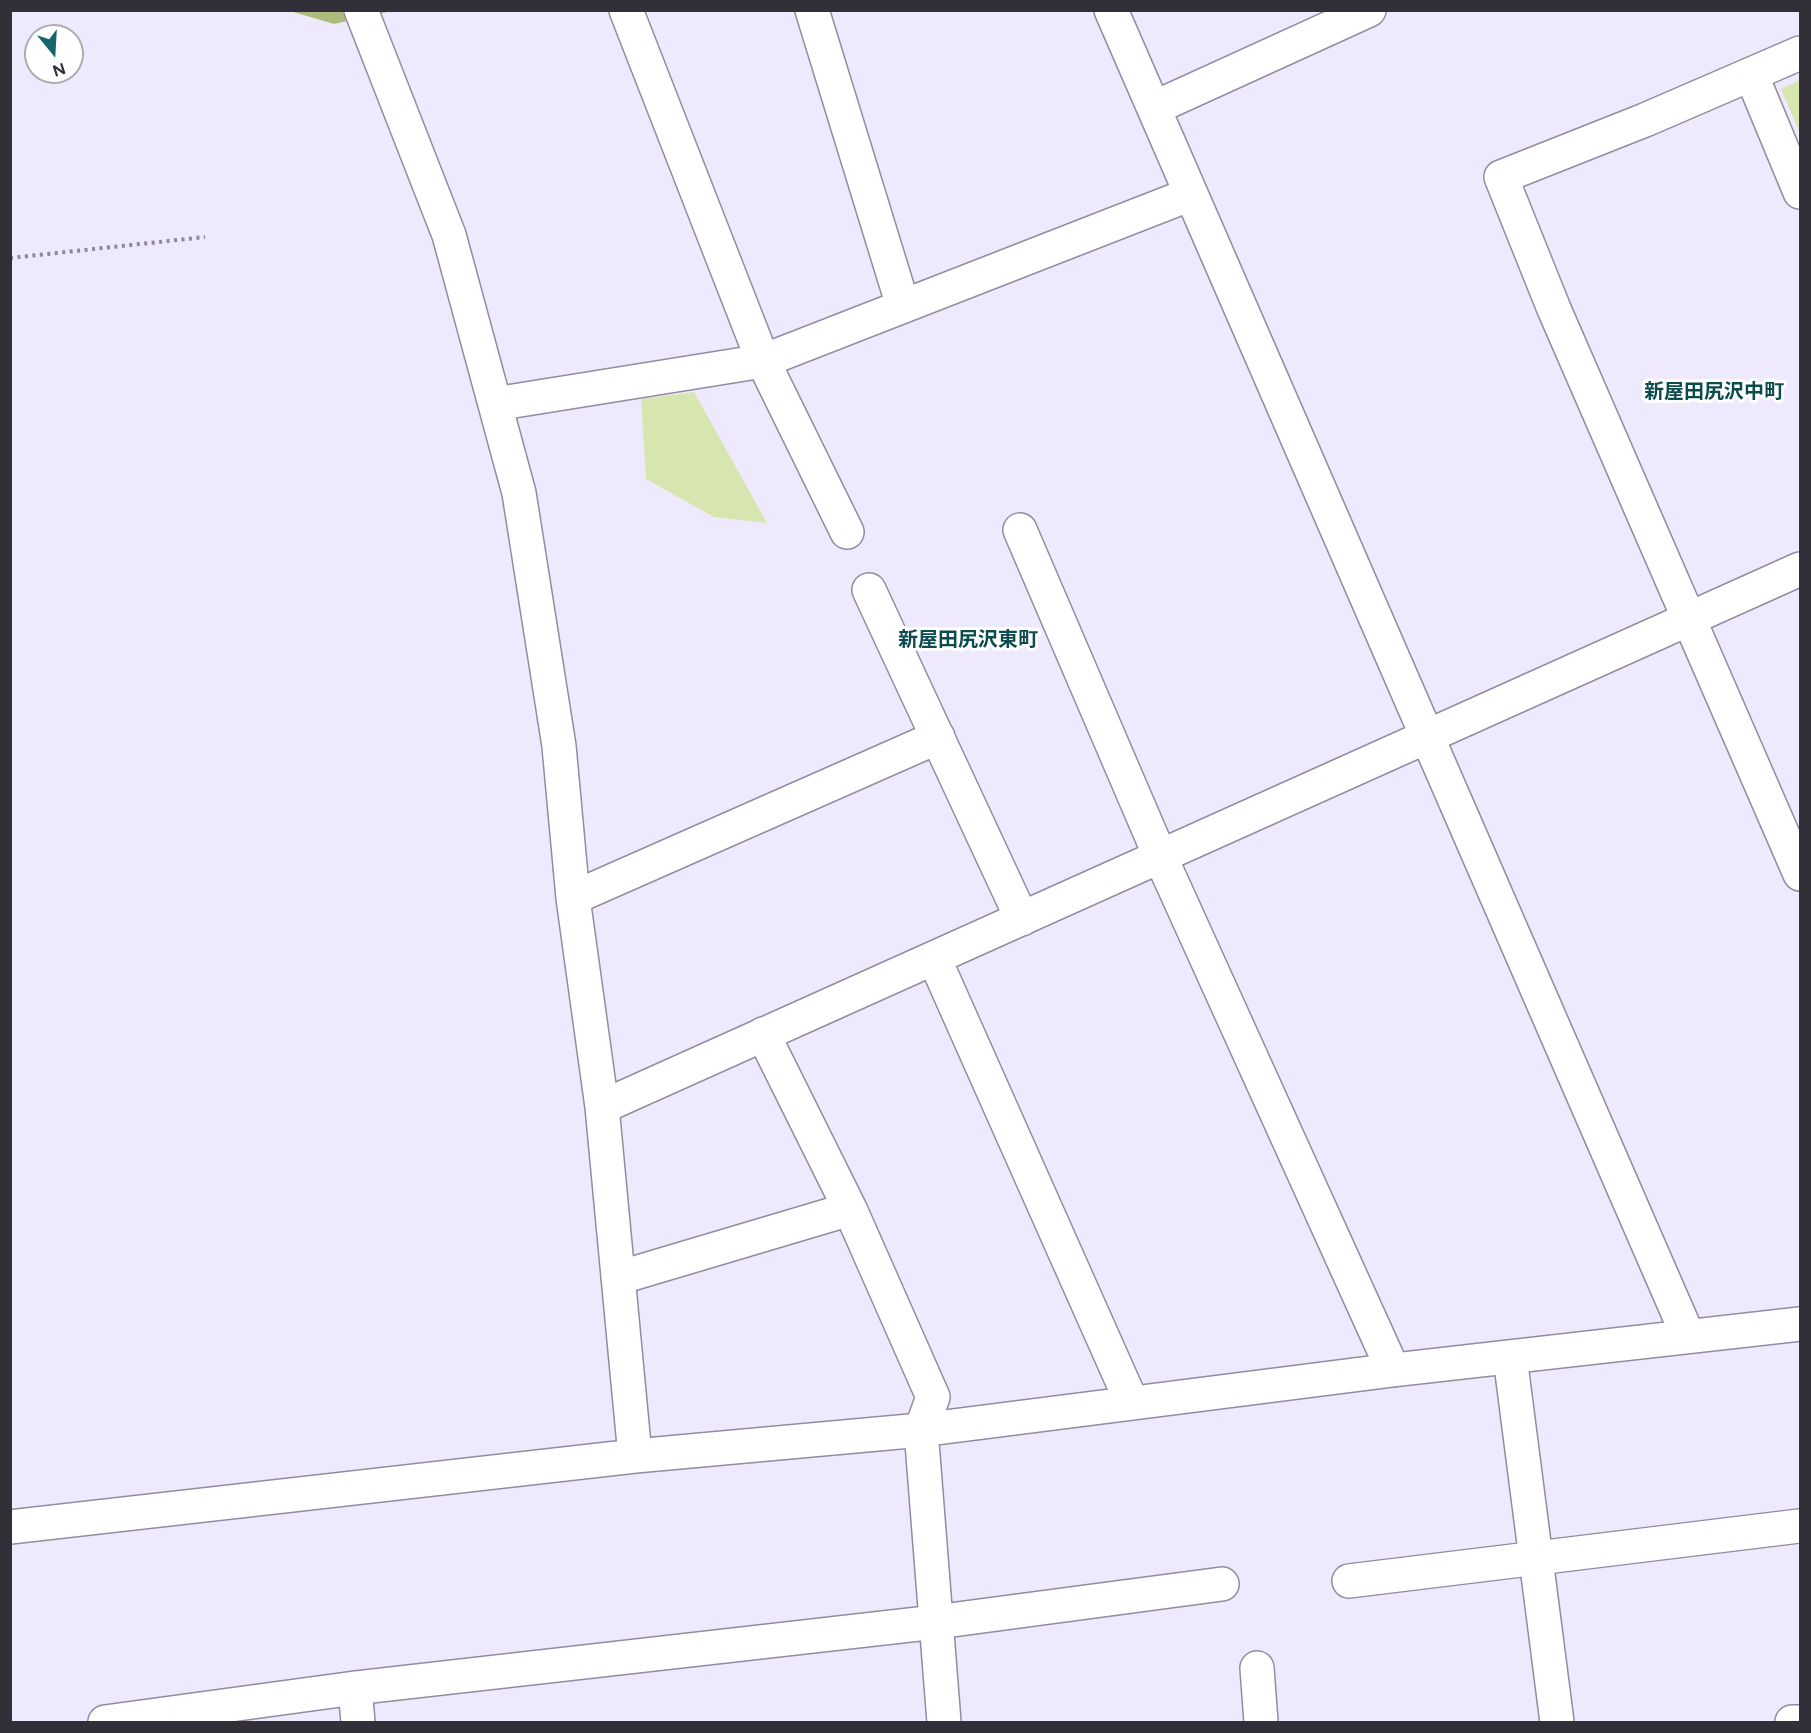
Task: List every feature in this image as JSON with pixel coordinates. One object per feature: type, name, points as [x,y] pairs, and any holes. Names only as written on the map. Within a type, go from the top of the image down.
[{"type":"street","points":[[361,10],[449,235],[519,493],[557,735],[573,898],[602,1107],[635,1456]]},
{"type":"street","points":[[626,10],[763,361],[847,532]]},
{"type":"street","points":[[812,10],[903,306]]},
{"type":"street","points":[[1111,10],[1429,736],[1688,1336]]},
{"type":"street","points":[[1154,108],[1369,10]]},
{"type":"street","points":[[1800,53],[1645,120],[1501,177],[1554,309],[1800,874]]},
{"type":"street","points":[[1750,74],[1800,192]]},
{"type":"street","points":[[495,404],[763,361],[1191,194]]},
{"type":"street","points":[[1020,530],[1160,856],[1393,1370]]},
{"type":"street","points":[[602,1107],[1800,569]]},
{"type":"street","points":[[869,590],[1022,919]]},
{"type":"street","points":[[573,898],[938,737]]},
{"type":"street","points":[[934,958],[1132,1403]]},
{"type":"street","points":[[764,1034],[850,1209],[933,1397],[921,1430],[944,1722]]},
{"type":"street","points":[[618,1278],[850,1209]]},
{"type":"street","points":[[10,1527],[635,1456],[921,1430],[1393,1370],[1800,1324]]},
{"type":"street","points":[[1510,1357],[1557,1722]]},
{"type":"street","points":[[1349,1581],[1799,1526]]},
{"type":"street","points":[[105,1722],[355,1688],[936,1622],[1222,1584]]},
{"type":"street","points":[[1257,1668],[1261,1722]]},
{"type":"street","points":[[355,1688],[358,1722]]},
{"type":"street","points":[[1792,1722],[1800,1722]]},
{"type":"path","points":[[10,258],[205,237]]},
{"type":"green space","points":[[290,11],[392,11],[334,24]]},
{"type":"green space","points":[[1800,80],[1800,133],[1781,89]]},
{"type":"green space","points":[[694,392],[767,523],[714,517],[646,479],[641,399]]},
{"type":"district","name":"新屋田尻沢中町","points":[[1714,392]]},
{"type":"district","name":"新屋田尻沢東町","points":[[968,640]]}]
